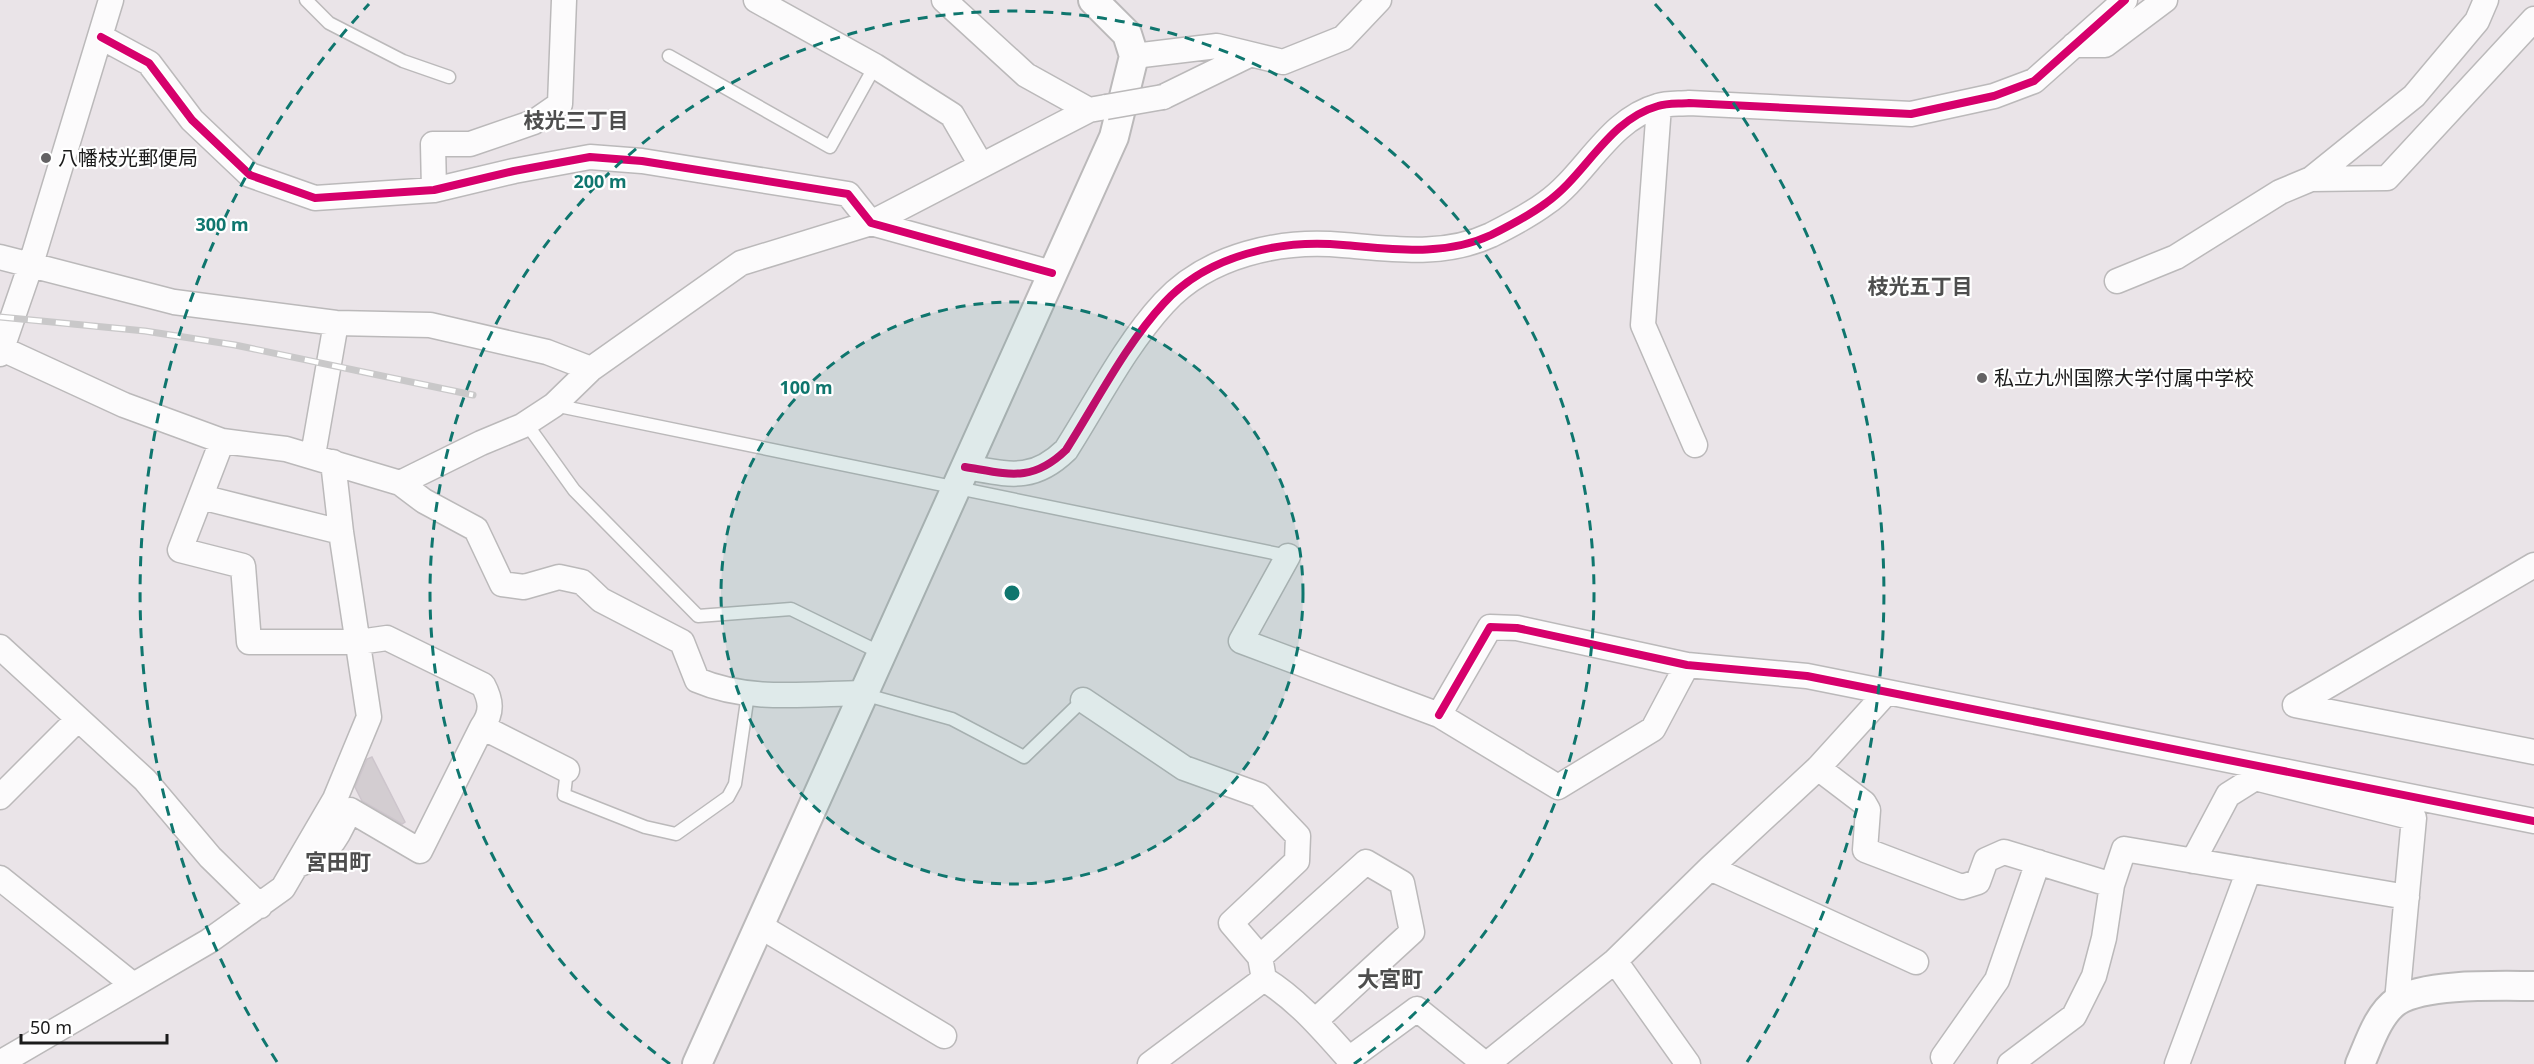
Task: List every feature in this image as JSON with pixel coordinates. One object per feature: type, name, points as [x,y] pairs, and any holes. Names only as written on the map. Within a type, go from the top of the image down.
[{"type":"street","points":[[111,0],[30,267],[0,350],[124,405],[222,441],[286,449],[400,483],[424,501],[476,529],[502,584],[524,587],[559,577],[582,582],[601,600],[682,642],[697,680],[718,689],[748,694],[862,693]]},
{"type":"street","points":[[434,190],[433,144],[470,144],[534,122],[560,105],[564,0]]},
{"type":"street","points":[[756,0],[875,66],[952,115],[981,165]]},
{"type":"street","points":[[944,0],[1026,75],[1097,109]]},
{"type":"street","points":[[697,1064],[1114,137],[1134,56],[1127,33],[1093,0]]},
{"type":"street","points":[[1134,56],[1217,46],[1283,62],[1343,38],[1379,0]]},
{"type":"street","points":[[961,477],[1032,473],[1050,466],[1066,450],[1139,336],[1165,302],[1197,276],[1221,262],[1267,248],[1312,242],[1416,251],[1447,248],[1490,236],[1547,203],[1629,119],[1659,106],[1689,103],[1911,114],[1994,96],[2034,81],[2125,0]]},
{"type":"street","points":[[2074,45],[2105,45],[2165,0]]},
{"type":"street","points":[[2118,281],[2176,257],[2280,192],[2311,178],[2415,96],[2477,21],[2486,0]]},
{"type":"street","points":[[2311,178],[2387,178],[2534,19]]},
{"type":"street","points":[[101,37],[149,63],[192,120],[250,175],[315,198],[434,190],[514,171],[590,157],[642,161],[848,194],[871,223],[1052,273]]},
{"type":"street","points":[[400,483],[526,423],[554,405],[591,369],[741,263],[871,223],[981,165],[1097,109],[1163,97],[1249,55]]},
{"type":"street","points":[[1659,106],[1643,325],[1695,445]]},
{"type":"street","points":[[0,257],[30,267],[174,302],[336,323],[430,325],[547,352],[591,369]]},
{"type":"street","points":[[0,1063],[209,941],[283,888],[335,800],[369,717],[341,532],[323,459],[336,323]]},
{"type":"street","points":[[222,441],[180,550],[243,566],[249,642],[359,642],[387,638],[483,685],[490,699],[489,718],[482,727],[420,851],[350,810],[332,845],[312,859],[298,865]]},
{"type":"street","points":[[201,497],[341,532]]},
{"type":"street","points":[[1288,556],[1241,641],[1439,715],[1558,787],[1653,729],[1687,665]]},
{"type":"street","points":[[2534,565],[2295,705],[2534,752]]},
{"type":"street","points":[[1439,715],[1490,627],[1517,628],[1687,665],[1807,676],[2534,821]]},
{"type":"street","points":[[0,647],[145,780],[210,857],[260,906]]},
{"type":"street","points":[[1083,700],[1184,768],[1259,795],[1298,836],[1297,861],[1231,923],[1262,968],[1315,1021],[1348,1059],[1417,1009],[1486,1064],[1615,961],[1710,868],[1818,768],[1886,693]]},
{"type":"street","points":[[0,797],[78,719]]},
{"type":"street","points":[[482,727],[567,770]]},
{"type":"street","points":[[1818,768],[1864,803],[1868,810],[1865,850],[1962,887],[1978,882],[1986,860],[2004,852],[2112,885]]},
{"type":"street","points":[[2193,861],[2228,795],[2255,778],[2414,818],[2397,1001]]},
{"type":"street","points":[[2010,1064],[2074,1016],[2094,976],[2104,938],[2112,885],[2124,849],[2407,897]]},
{"type":"street","points":[[1150,1064],[1262,968],[1366,862],[1402,883],[1412,932],[1315,1021]]},
{"type":"street","points":[[1943,1062],[1997,980],[2038,862]]},
{"type":"street","points":[[1710,868],[1916,962]]},
{"type":"street","points":[[2177,1064],[2249,870]]},
{"type":"street","points":[[0,878],[132,984]]},
{"type":"street","points":[[760,926],[944,1036]]},
{"type":"street","points":[[1615,961],[1688,1064]]},
{"type":"street","points":[[2360,1064],[2380,1021],[2397,1001],[2433,990],[2474,986],[2534,986]]},
{"type":"lane","points":[[306,0],[328,23],[402,61],[448,77]]},
{"type":"lane","points":[[669,56],[830,147],[875,66]]},
{"type":"lane","points":[[554,405],[961,477],[1288,556]]},
{"type":"lane","points":[[526,423],[574,490],[698,616],[791,609],[881,653]]},
{"type":"lane","points":[[862,693],[952,719],[1024,757],[1083,700]]},
{"type":"lane","points":[[567,770],[564,795],[645,827],[676,834],[728,797],[735,784],[748,694]]},
{"type":"building","points":[[372,757],[405,822],[402,824],[362,801],[355,787],[367,759]]},
{"type":"railway","points":[[0,317],[145,331],[235,345],[473,395]]},
{"type":"cycle path","points":[[965,467],[1019,473],[1042,468],[1054,460],[1066,450],[1124,355],[1150,319],[1182,286],[1224,262],[1271,248],[1295,245],[1319,244],[1418,250],[1473,242],[1512,224],[1546,203],[1625,123],[1640,113],[1662,105],[1689,103],[1911,114],[1994,96],[2034,81],[2125,0]]},
{"type":"cycle path","points":[[101,37],[149,63],[192,120],[250,175],[315,198],[434,190],[514,171],[590,157],[642,161],[848,194],[871,223],[1052,273]]},
{"type":"cycle path","points":[[1439,715],[1490,627],[1517,628],[1687,665],[1807,676],[2534,821]]},
{"type":"place","name":"八幡枝光郵便局","points":[[46,158]]},
{"type":"place","name":"私立九州国際大学付属中学校","points":[[1982,378]]},
{"type":"district","name":"枝光三丁目","points":[[576,121]]},
{"type":"district","name":"枝光五丁目","points":[[1920,287]]},
{"type":"district","name":"宮田町","points":[[338,862]]},
{"type":"district","name":"大宮町","points":[[1390,979]]}]
